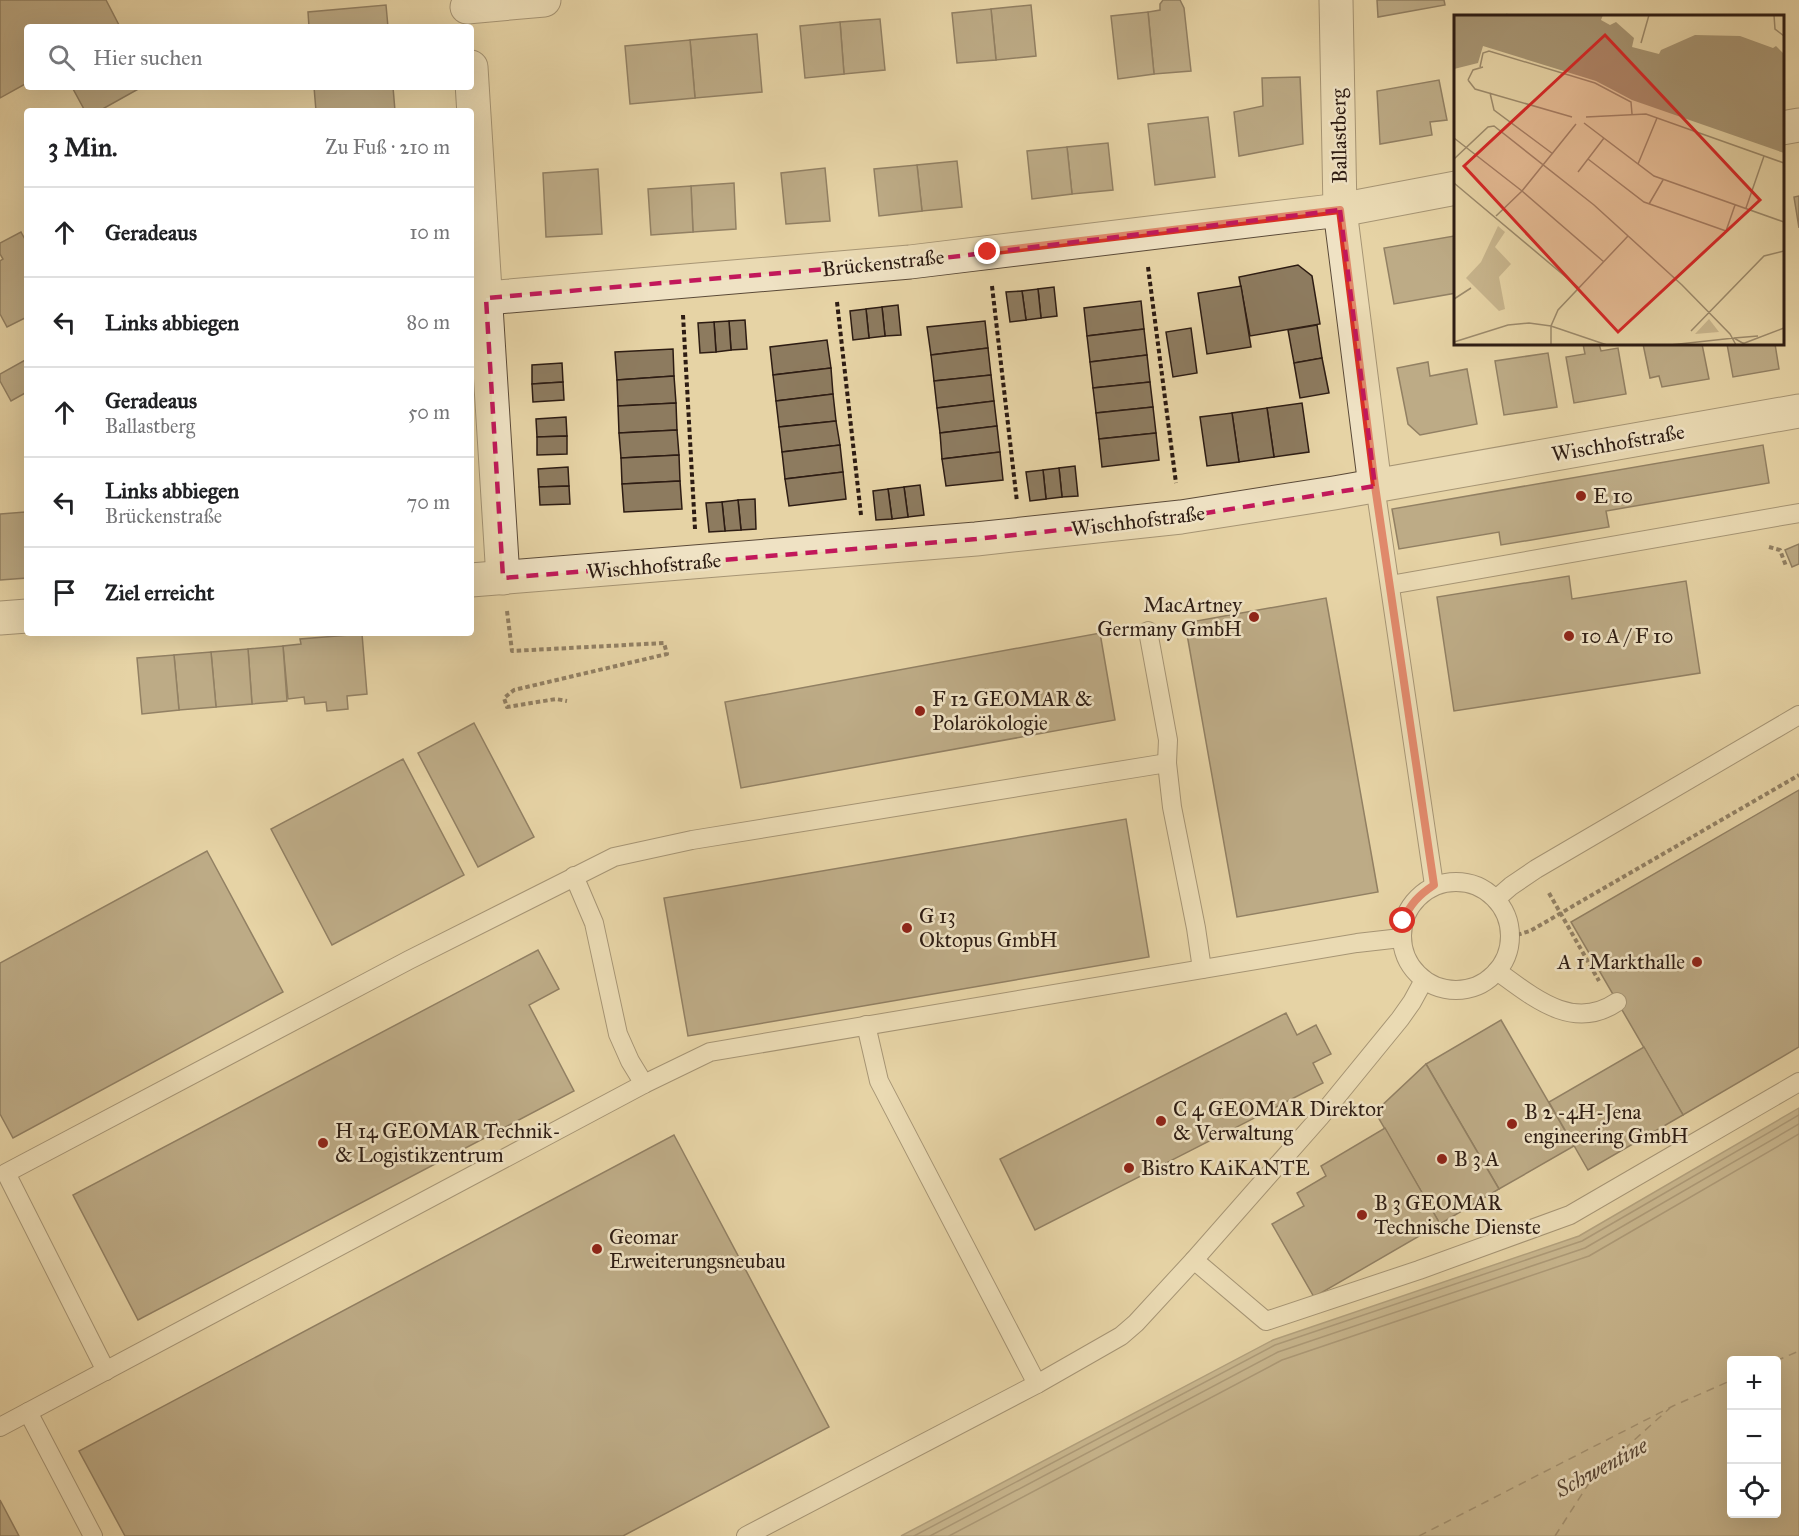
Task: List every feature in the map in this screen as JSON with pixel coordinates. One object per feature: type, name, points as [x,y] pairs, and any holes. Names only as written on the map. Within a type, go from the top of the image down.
[{"type":"street","points":[[467,11],[544,0]]},
{"type":"street","name":"Ballastberg","points":[[1336,0],[1340,210],[1375,486]]},
{"type":"street","points":[[472,90],[474,108]]},
{"type":"street","points":[[474,113],[503,578]]},
{"type":"street","points":[[1784,128],[1799,125]]},
{"type":"street","name":"Brückenstraße","points":[[486,298],[910,262],[1340,210],[1454,188]]},
{"type":"street","name":"Wischhofstraße","points":[[474,580],[976,540],[1181,518],[1799,411]]},
{"type":"street","points":[[0,618],[24,616]]},
{"type":"lane","points":[[1375,486],[1434,885]]},
{"type":"lane","points":[[1390,585],[1799,513]]},
{"type":"lane","points":[[1148,631],[1168,740],[1167,763],[1172,807],[1202,969]]},
{"type":"lane","points":[[1496,899],[1536,869],[1799,715]]},
{"type":"lane","points":[[106,1371],[6,1173],[409,960],[614,857],[692,840],[1167,763]]},
{"type":"lane","points":[[574,876],[594,923],[618,1034],[630,1061],[644,1084]]},
{"type":"lane","points":[[1456,881],[1478,886],[1496,899],[1505,912],[1510,927],[1510,937],[1506,958],[1485,982],[1470,988],[1454,990],[1438,988],[1424,980],[1412,969],[1404,954],[1401,938],[1403,921],[1409,906],[1420,894],[1434,885],[1456,881]]},
{"type":"lane","points":[[0,1426],[644,1084],[710,1052],[1357,943],[1401,938]]},
{"type":"lane","points":[[1497,971],[1556,1010],[1583,1013],[1601,1010],[1615,1003]]},
{"type":"lane","points":[[746,1536],[1037,1384],[1121,1336],[1136,1323],[1194,1260],[1320,1117],[1400,1019],[1424,980]]},
{"type":"lane","points":[[866,1025],[879,1081],[1037,1384]]},
{"type":"lane","points":[[1194,1260],[1266,1321],[1419,1270],[1570,1215],[1799,1082]]},
{"type":"lane","points":[[28,1412],[93,1536]]},
{"type":"path","points":[[1143,234],[1181,518]]},
{"type":"path","points":[[988,252],[1020,534]]},
{"type":"path","points":[[833,268],[865,549]]},
{"type":"path","points":[[682,281],[697,562]]},
{"type":"path","points":[[1780,550],[1786,566]]},
{"type":"path","points":[[503,578],[512,651],[664,643],[667,654],[514,690],[504,698],[507,707],[556,699],[567,701]]},
{"type":"path","points":[[1510,937],[1530,931],[1799,775]]},
{"type":"path","points":[[1536,869],[1615,1003]]},
{"type":"highlighted area","points":[[1340,210],[1375,486],[1181,517],[976,539],[503,578],[486,298],[910,262]]},
{"type":"water","name":"Schwentine","points":[[1799,1108],[1799,1536],[901,1536],[1273,1340],[1579,1236]]},
{"type":"building","points":[[0,0],[106,0],[118,24],[24,24],[24,85],[0,98]]},
{"type":"building","points":[[1163,0],[1180,0],[1184,8],[1191,71],[1154,74],[1148,12],[1160,10]]},
{"type":"building","points":[[1377,0],[1444,0],[1445,5],[1378,17]]},
{"type":"building","points":[[386,5],[388,24],[309,24],[308,12]]},
{"type":"building","points":[[1031,5],[1036,56],[996,60],[991,9]]},
{"type":"building","points":[[991,9],[996,60],[957,63],[952,13]]},
{"type":"building","points":[[1148,12],[1154,74],[1118,79],[1111,16]]},
{"type":"building","points":[[880,19],[885,70],[844,74],[840,22]]},
{"type":"building","points":[[840,22],[844,74],[805,78],[800,26]]},
{"type":"building","points":[[757,34],[762,92],[695,98],[690,40]]},
{"type":"building","points":[[690,40],[695,98],[630,104],[625,46]]},
{"type":"building","points":[[1300,77],[1303,144],[1239,156],[1234,112],[1263,106],[1262,78]]},
{"type":"building","points":[[1439,80],[1447,120],[1430,122],[1432,135],[1380,144],[1377,91]]},
{"type":"building","points":[[74,90],[137,90],[104,108],[83,108]]},
{"type":"building","points":[[314,90],[393,90],[395,108],[316,108]]},
{"type":"building","points":[[1208,117],[1215,177],[1155,185],[1148,124]]},
{"type":"building","points":[[1108,143],[1113,190],[1072,194],[1067,147]]},
{"type":"building","points":[[1067,147],[1072,194],[1032,199],[1027,151]]},
{"type":"building","points":[[957,161],[962,207],[922,211],[917,165]]},
{"type":"building","points":[[917,165],[922,211],[879,216],[874,169]]},
{"type":"building","points":[[825,168],[830,221],[786,224],[781,173]]},
{"type":"building","points":[[598,169],[602,234],[546,237],[543,173]]},
{"type":"building","points":[[734,183],[736,229],[693,232],[691,186]]},
{"type":"building","points":[[691,186],[693,232],[651,235],[648,189]]},
{"type":"building","points":[[1799,196],[1799,228],[1794,197]]},
{"type":"building","points":[[21,232],[24,238],[24,318],[7,327],[0,314],[0,261],[3,259],[0,254],[0,243]]},
{"type":"building","points":[[1454,236],[1454,293],[1394,304],[1384,248]]},
{"type":"building","points":[[1298,265],[1312,276],[1320,324],[1250,336],[1239,277]]},
{"type":"building","points":[[1241,286],[1251,347],[1207,354],[1198,293]]},
{"type":"building","points":[[1054,287],[1057,316],[1041,318],[1038,289]]},
{"type":"building","points":[[1038,289],[1041,318],[1026,320],[1022,291]]},
{"type":"building","points":[[1022,291],[1026,320],[1010,322],[1006,292]]},
{"type":"building","points":[[1141,301],[1144,329],[1087,336],[1084,308]]},
{"type":"building","points":[[898,305],[901,335],[885,336],[882,307]]},
{"type":"building","points":[[882,307],[885,336],[869,338],[866,309]]},
{"type":"building","points":[[866,309],[869,338],[853,340],[850,311]]},
{"type":"building","points":[[745,320],[747,349],[731,350],[729,321]]},
{"type":"building","points":[[729,321],[731,350],[716,352],[714,322]]},
{"type":"building","points":[[985,321],[988,348],[931,355],[927,327]]},
{"type":"building","points":[[714,322],[716,352],[700,353],[698,323]]},
{"type":"building","points":[[1317,325],[1322,358],[1294,363],[1288,330]]},
{"type":"building","points":[[1191,328],[1197,373],[1173,377],[1166,332]]},
{"type":"building","points":[[1144,329],[1147,355],[1090,362],[1087,336]]},
{"type":"building","points":[[827,340],[831,368],[773,375],[770,347]]},
{"type":"building","points":[[1583,345],[1599,345],[1601,351],[1618,348],[1626,394],[1574,403],[1566,357],[1585,354]]},
{"type":"building","points":[[1643,345],[1702,345],[1709,379],[1662,387],[1659,376],[1650,378]]},
{"type":"building","points":[[1727,345],[1775,345],[1779,369],[1733,377]]},
{"type":"building","points":[[988,348],[991,375],[934,381],[931,355]]},
{"type":"building","points":[[673,349],[674,376],[617,380],[615,352]]},
{"type":"building","points":[[1548,353],[1557,407],[1504,415],[1495,361]]},
{"type":"building","points":[[1147,355],[1150,382],[1093,388],[1090,362]]},
{"type":"building","points":[[1322,358],[1329,393],[1300,398],[1294,363]]},
{"type":"building","points":[[24,361],[24,394],[11,401],[0,381],[0,374]]},
{"type":"building","points":[[1428,362],[1430,376],[1467,369],[1477,424],[1420,435],[1408,424],[1397,368]]},
{"type":"building","points":[[562,363],[563,382],[532,384],[532,365]]},
{"type":"building","points":[[831,368],[833,394],[776,401],[773,375]]},
{"type":"building","points":[[991,375],[994,401],[937,408],[934,381]]},
{"type":"building","points":[[674,376],[676,403],[618,406],[617,380]]},
{"type":"building","points":[[563,382],[564,400],[533,402],[532,384]]},
{"type":"building","points":[[1150,382],[1153,407],[1096,413],[1093,388]]},
{"type":"building","points":[[833,394],[836,421],[779,427],[776,401]]},
{"type":"building","points":[[994,401],[997,426],[940,433],[937,408]]},
{"type":"building","points":[[676,403],[677,430],[619,433],[618,406]]},
{"type":"building","points":[[1302,403],[1309,452],[1274,457],[1267,408]]},
{"type":"building","points":[[1153,407],[1156,433],[1099,439],[1096,413]]},
{"type":"building","points":[[1267,408],[1274,457],[1239,462],[1232,413]]},
{"type":"building","points":[[1232,413],[1239,462],[1207,466],[1200,417]]},
{"type":"building","points":[[566,417],[567,436],[537,437],[536,419]]},
{"type":"building","points":[[836,421],[840,445],[782,452],[779,427]]},
{"type":"building","points":[[997,426],[1000,452],[942,459],[940,433]]},
{"type":"building","points":[[677,430],[679,455],[621,458],[619,433]]},
{"type":"building","points":[[1156,433],[1159,460],[1102,467],[1099,439]]},
{"type":"building","points":[[567,436],[567,454],[537,455],[537,437]]},
{"type":"building","points":[[840,445],[843,472],[785,479],[782,452]]},
{"type":"building","name":"E 10","points":[[1763,445],[1769,483],[1606,511],[1609,527],[1501,545],[1499,532],[1399,549],[1392,509]]},
{"type":"building","points":[[1000,452],[1003,480],[946,486],[942,459]]},
{"type":"building","points":[[679,455],[680,481],[622,484],[621,458]]},
{"type":"building","points":[[1075,466],[1078,496],[1062,497],[1059,468]]},
{"type":"building","points":[[568,467],[569,486],[539,487],[538,469]]},
{"type":"building","points":[[1059,468],[1062,497],[1046,499],[1043,470]]},
{"type":"building","points":[[1043,470],[1046,499],[1030,501],[1026,472]]},
{"type":"building","points":[[843,472],[846,499],[789,506],[785,479]]},
{"type":"building","points":[[680,481],[682,509],[624,512],[622,484]]},
{"type":"building","points":[[920,485],[924,515],[908,517],[904,487]]},
{"type":"building","points":[[569,486],[570,504],[540,505],[539,487]]},
{"type":"building","points":[[904,487],[908,517],[892,519],[888,489]]},
{"type":"building","points":[[888,489],[892,519],[876,520],[873,491]]},
{"type":"building","points":[[755,499],[756,529],[741,530],[738,500]]},
{"type":"building","points":[[738,500],[741,530],[725,531],[722,502]]},
{"type":"building","points":[[722,502],[725,531],[709,532],[706,503]]},
{"type":"building","points":[[24,512],[24,578],[0,580],[0,514]]},
{"type":"building","points":[[1799,544],[1799,564],[1792,567],[1785,550]]},
{"type":"building","name":"10 A / F 10","points":[[1569,576],[1572,599],[1686,581],[1700,673],[1454,711],[1437,597]]},
{"type":"building","points":[[1326,598],[1378,892],[1237,917],[1185,623]]},
{"type":"building","name":"F 12 GEOMAR & Polarökologie","points":[[1100,633],[1115,720],[741,788],[725,702]]},
{"type":"building","points":[[362,636],[367,694],[347,696],[348,709],[327,711],[326,702],[305,704],[304,697],[288,699],[283,646],[301,644],[300,639]]},
{"type":"building","points":[[283,646],[287,701],[252,704],[248,649]]},
{"type":"building","points":[[248,649],[252,704],[216,707],[211,652]]},
{"type":"building","points":[[211,652],[216,707],[179,710],[174,655]]},
{"type":"building","points":[[174,655],[179,710],[142,714],[137,658]]},
{"type":"building","points":[[474,723],[534,837],[478,867],[418,753]]},
{"type":"building","points":[[403,759],[464,875],[332,945],[271,829]]},
{"type":"building","name":"A 1 Markthalle","points":[[1799,790],[1799,1047],[1683,1115],[1571,922]]},
{"type":"building","name":"G 13 Oktopus GmbH","points":[[1126,819],[1149,957],[688,1036],[664,898]]},
{"type":"building","points":[[207,851],[283,992],[13,1138],[0,1114],[0,963]]},
{"type":"building","name":"H 14 GEOMAR Technik- & Logistikzentrum","points":[[538,950],[559,989],[529,1005],[574,1091],[138,1320],[73,1195]]},
{"type":"building","name":"C 4 GEOMAR Direktor & Verwaltung","points":[[1286,1013],[1297,1035],[1316,1025],[1331,1054],[1313,1063],[1323,1083],[1035,1230],[1000,1159]]},
{"type":"building","name":"B 2 -4H-Jena engineering GmbH","points":[[1501,1020],[1574,1146],[1499,1189],[1426,1064]]},
{"type":"building","points":[[1644,1047],[1683,1115],[1588,1170],[1549,1102]]},
{"type":"building","name":"B 3 A","points":[[1426,1064],[1499,1189],[1440,1224],[1375,1112]]},
{"type":"building","name":"B 3 GEOMAR Technische Dienste","points":[[1385,1128],[1440,1224],[1314,1297],[1272,1224],[1304,1206],[1297,1193],[1326,1176],[1321,1166]]},
{"type":"building","name":"Geomar Erweiterungsneubau","points":[[674,1135],[829,1427],[623,1536],[125,1536],[79,1451]]},
{"type":"building","points":[[0,1500],[19,1536],[0,1536]]},
{"type":"ferry route","points":[[1781,1359],[1799,1351]]},
{"type":"ferry route","points":[[1419,1536],[1673,1406],[1727,1382]]},
{"type":"ferry route","points":[[1555,1536],[1593,1477],[1670,1408]]},
{"type":"place","name":"E 10","points":[[1581,496]]},
{"type":"place","name":"MacArtney Germany GmbH","points":[[1254,617]]},
{"type":"place","name":"10 A / F 10","points":[[1569,636]]},
{"type":"place","name":"F 12 GEOMAR & Polarökologie","points":[[920,711]]},
{"type":"place","name":"G 13 Oktopus GmbH","points":[[907,928]]},
{"type":"place","name":"A 1 Markthalle","points":[[1697,962]]},
{"type":"place","name":"C 4 GEOMAR Direktor & Verwaltung","points":[[1161,1121]]},
{"type":"place","name":"B 2 -4H-Jena engineering GmbH","points":[[1512,1124]]},
{"type":"place","name":"H 14 GEOMAR Technik- & Logistikzentrum","points":[[323,1143]]},
{"type":"place","name":"B 3 A","points":[[1442,1159]]},
{"type":"place","name":"Bistro KAiKANTE","points":[[1129,1168]]},
{"type":"place","name":"B 3 GEOMAR Technische Dienste","points":[[1362,1215]]},
{"type":"place","name":"Geomar Erweiterungsneubau","points":[[597,1249]]},
{"type":"route","points":[[988,252],[1340,210],[1375,486],[1434,885],[1420,894],[1409,906],[1403,921]]}]
